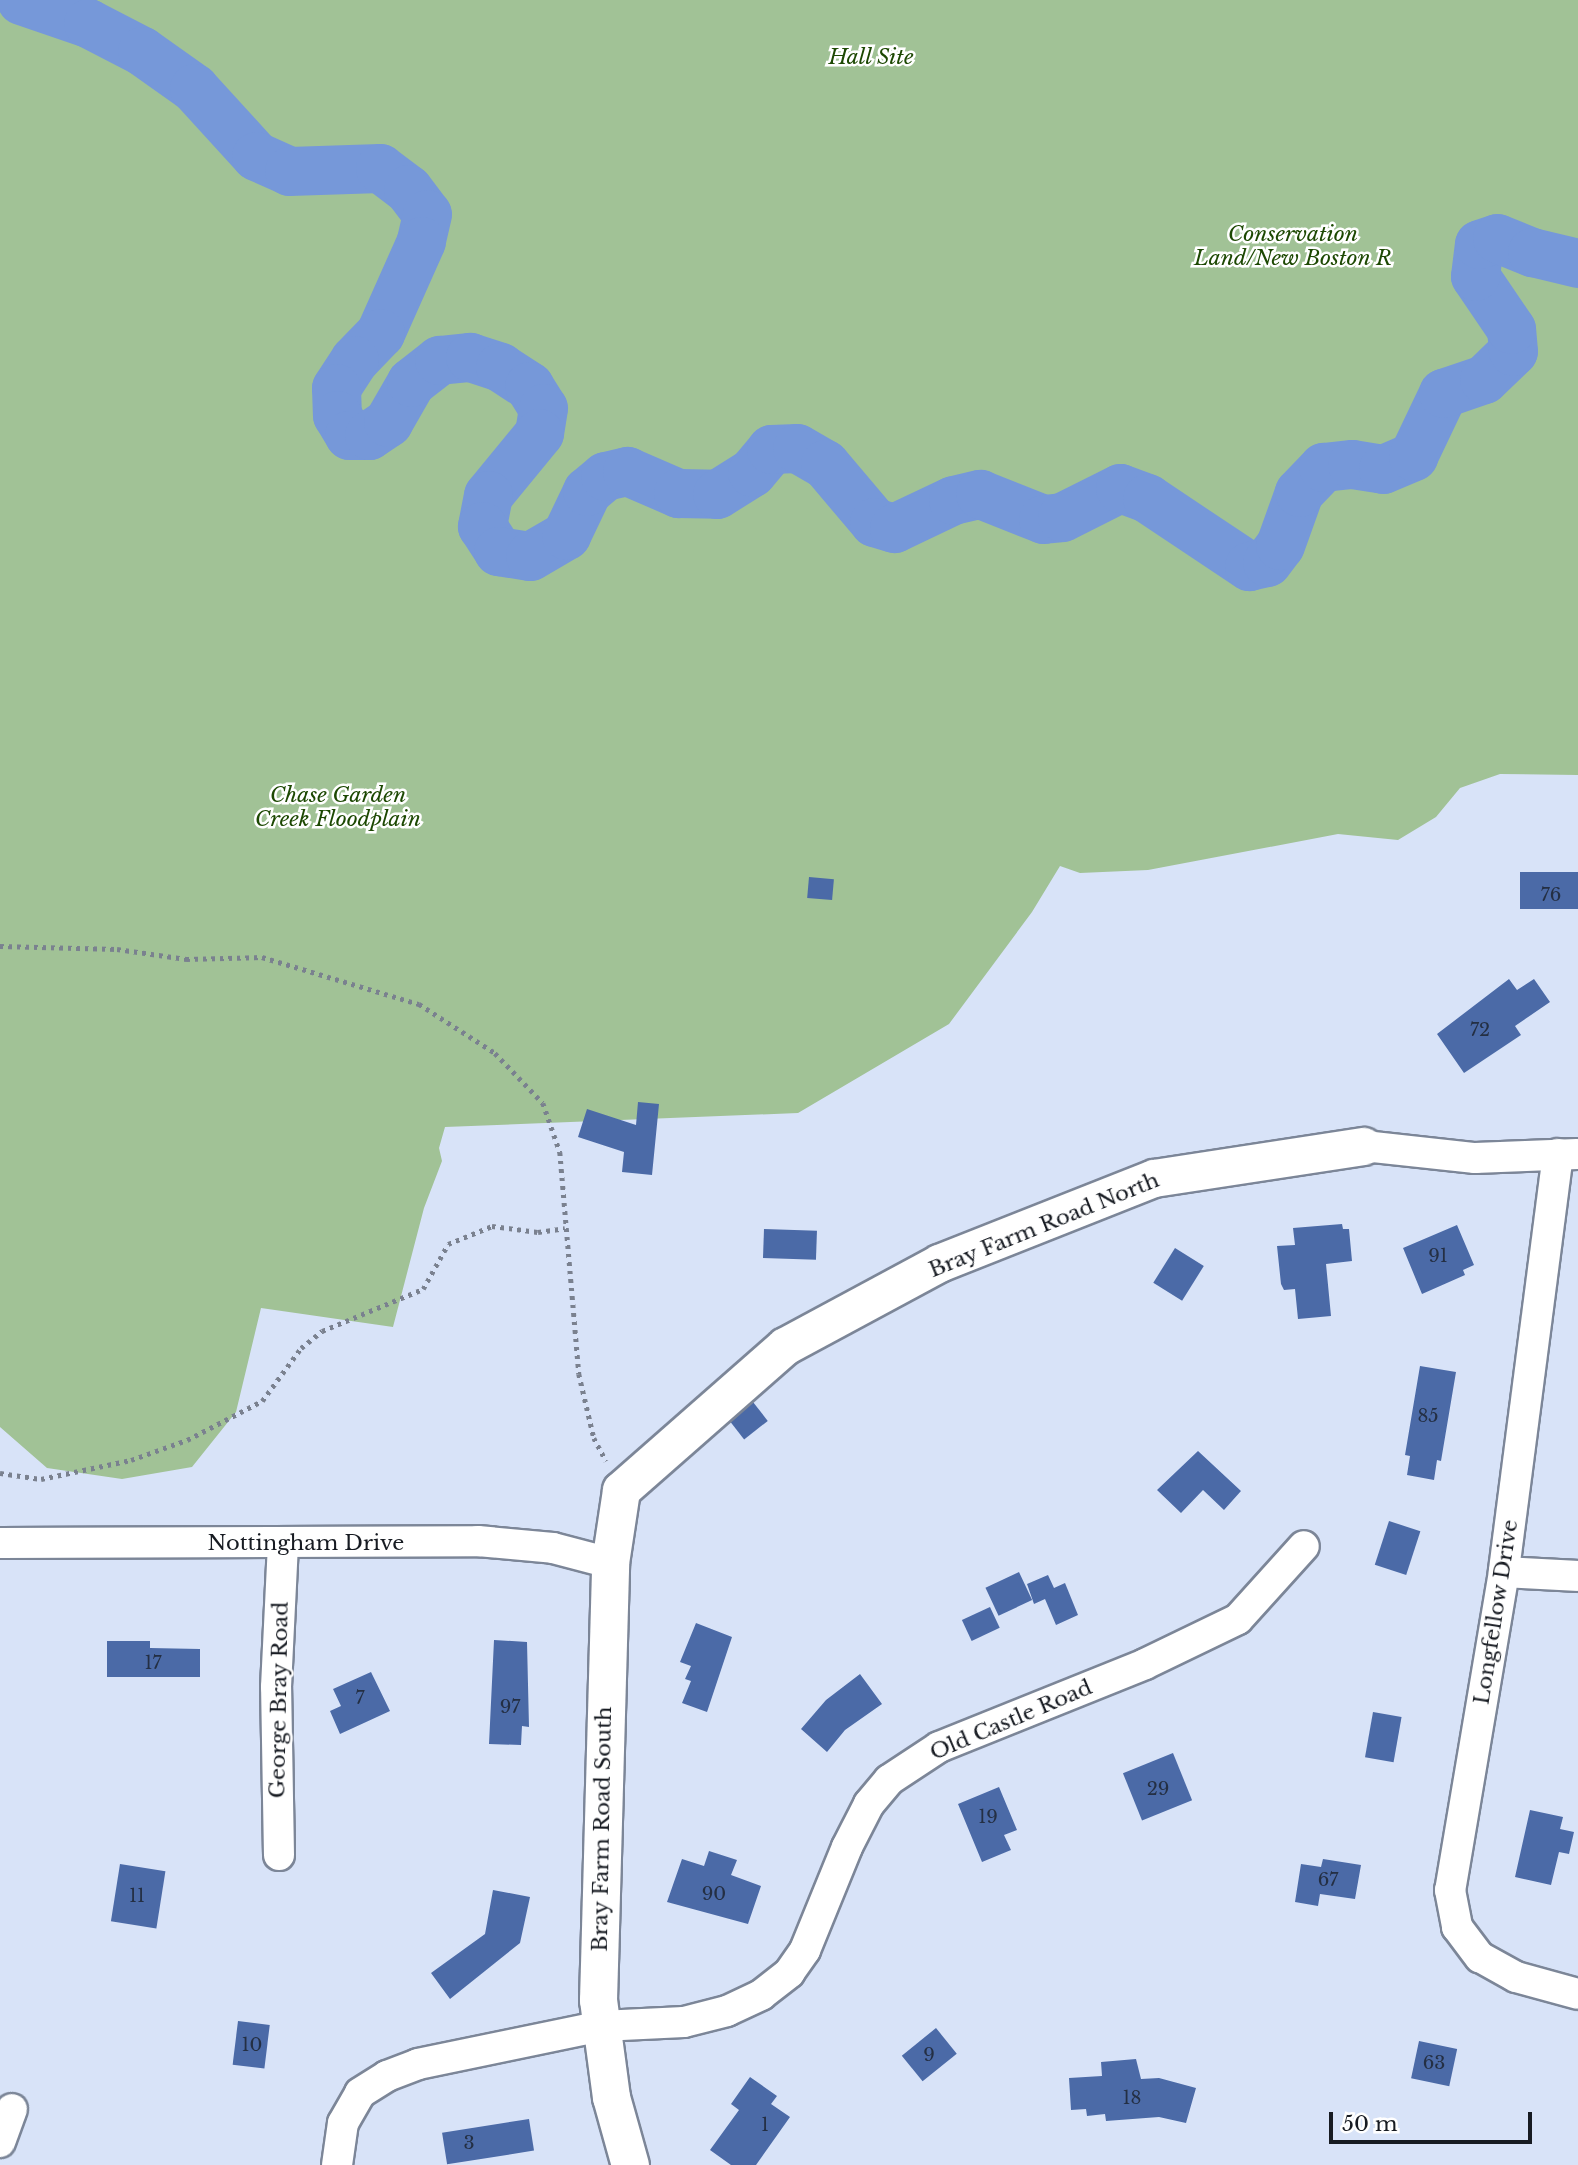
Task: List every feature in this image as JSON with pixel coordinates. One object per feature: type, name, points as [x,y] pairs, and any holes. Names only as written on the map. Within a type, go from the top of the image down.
[{"type":"street","name":"Bray Farm Road North","points":[[621,1490],[785,1346],[939,1264],[1154,1178],[1364,1146],[1475,1158],[1568,1154]]},
{"type":"street","name":"Longfellow Drive","points":[[1568,1154],[1504,1572],[1450,1890],[1452,1913],[1457,1927],[1480,1957],[1516,1977],[1578,1994]]},
{"type":"street","name":"Bray Farm Road South","points":[[621,1490],[610,1563],[600,1801],[601,2026],[611,2097],[630,2165]]},
{"type":"street","name":"Nottingham Drive","points":[[0,1543],[283,1545],[478,1541],[553,1548],[610,1563]]},
{"type":"street","name":"George Bray Road","points":[[279,1855],[276,1687],[283,1545]]},
{"type":"street","name":"Old Castle Road","points":[[337,2165],[343,2123],[360,2093],[387,2076],[418,2064],[601,2026],[684,2022],[727,2011],[761,1995],[789,1973],[805,1950],[847,1846],[869,1804],[889,1780],[939,1747],[1145,1664],[1238,1619],[1304,1546]]},
{"type":"street","points":[[1504,1572],[1578,1576]]},
{"type":"street","points":[[0,2142],[12,2109]]},
{"type":"path","points":[[0,946],[117,948],[186,959],[262,957],[340,976],[419,1004],[495,1053],[543,1103],[560,1152],[579,1374],[594,1438],[621,1490]]},
{"type":"path","points":[[0,1473],[41,1479],[131,1461],[187,1440],[262,1401],[301,1348],[322,1331],[423,1289],[448,1244],[492,1226],[538,1232],[565,1228]]},
{"type":"green space","points":[[0,0],[1578,0],[1578,775],[1500,774],[1460,788],[1436,817],[1398,840],[1338,834],[1148,870],[1080,873],[1060,866],[1032,912],[949,1024],[798,1113],[445,1127],[439,1148],[442,1161],[424,1208],[393,1327],[261,1308],[236,1412],[192,1467],[122,1479],[47,1468],[0,1427]]},
{"type":"building","points":[[1520,872],[1578,872],[1578,909],[1520,909]]},
{"type":"building","points":[[809,877],[834,879],[832,900],[807,898]]},
{"type":"building","points":[[1509,979],[1517,990],[1534,979],[1550,1002],[1515,1026],[1521,1035],[1464,1073],[1437,1034]]},
{"type":"building","points":[[638,1102],[659,1104],[652,1175],[622,1172],[624,1152],[578,1137],[587,1109],[636,1125]]},
{"type":"building","points":[[1342,1224],[1343,1229],[1349,1229],[1352,1261],[1326,1264],[1331,1316],[1298,1319],[1295,1289],[1284,1290],[1281,1284],[1277,1246],[1295,1245],[1293,1228]]},
{"type":"building","points":[[1457,1225],[1474,1265],[1463,1270],[1465,1275],[1422,1294],[1403,1248]]},
{"type":"building","points":[[764,1229],[817,1231],[816,1260],[763,1258]]},
{"type":"building","points":[[1175,1248],[1204,1266],[1182,1301],[1153,1283]]},
{"type":"building","points":[[1420,1366],[1456,1372],[1441,1461],[1437,1460],[1434,1480],[1407,1475],[1410,1456],[1405,1455]]},
{"type":"building","points":[[753,1402],[768,1421],[744,1439],[729,1420]]},
{"type":"building","points":[[1198,1451],[1241,1491],[1224,1510],[1203,1490],[1181,1513],[1157,1490]]},
{"type":"building","points":[[1389,1521],[1420,1531],[1406,1575],[1375,1565]]},
{"type":"building","points":[[1019,1572],[1032,1600],[999,1616],[985,1588]]},
{"type":"building","points":[[1048,1575],[1054,1588],[1065,1583],[1078,1615],[1056,1625],[1045,1599],[1034,1604],[1027,1584]]},
{"type":"building","points":[[990,1607],[1000,1628],[972,1641],[962,1620]]},
{"type":"building","points":[[696,1623],[732,1637],[707,1712],[682,1703],[691,1681],[685,1679],[691,1666],[680,1662]]},
{"type":"building","points":[[494,1640],[527,1642],[529,1727],[522,1726],[521,1745],[489,1744]]},
{"type":"building","points":[[107,1641],[150,1641],[150,1648],[200,1649],[200,1677],[107,1677]]},
{"type":"building","points":[[371,1672],[390,1711],[340,1734],[330,1711],[341,1706],[333,1689]]},
{"type":"building","points":[[860,1674],[882,1704],[845,1730],[827,1752],[801,1729],[826,1700]]},
{"type":"building","points":[[1373,1712],[1402,1717],[1394,1762],[1365,1757]]},
{"type":"building","points":[[1173,1753],[1192,1800],[1142,1821],[1123,1773]]},
{"type":"building","points":[[999,1787],[1017,1830],[1004,1835],[1011,1850],[982,1862],[958,1804]]},
{"type":"building","points":[[1530,1810],[1563,1817],[1560,1829],[1574,1832],[1569,1854],[1559,1852],[1551,1885],[1515,1877]]},
{"type":"building","points":[[709,1851],[737,1860],[731,1875],[761,1886],[748,1924],[667,1902],[682,1859],[704,1866]]},
{"type":"building","points":[[1323,1859],[1361,1865],[1355,1899],[1320,1894],[1318,1906],[1295,1902],[1301,1864],[1321,1867]]},
{"type":"building","points":[[120,1864],[165,1871],[156,1928],[111,1921]]},
{"type":"building","points":[[493,1890],[530,1897],[520,1943],[450,1999],[431,1973],[485,1934]]},
{"type":"building","points":[[238,2021],[270,2025],[264,2069],[233,2065]]},
{"type":"building","points":[[936,2028],[957,2054],[923,2081],[902,2056]]},
{"type":"building","points":[[1419,2041],[1457,2049],[1449,2086],[1411,2078]]},
{"type":"building","points":[[1136,2059],[1141,2079],[1159,2078],[1196,2088],[1186,2123],[1159,2117],[1106,2121],[1105,2114],[1087,2116],[1086,2109],[1071,2110],[1069,2078],[1102,2076],[1101,2062]]},
{"type":"building","points":[[750,2077],[777,2096],[771,2104],[790,2117],[756,2165],[731,2165],[710,2150],[739,2110],[731,2104]]},
{"type":"building","points":[[529,2119],[534,2151],[447,2164],[442,2133]]},
{"type":"waterway","points":[[21,0],[88,23],[142,51],[194,88],[256,156],[289,171],[380,168],[408,189],[427,214],[421,241],[380,333],[354,360],[336,388],[337,415],[349,435],[369,435],[388,422],[411,382],[439,360],[470,357],[500,367],[529,386],[543,408],[539,433],[488,495],[482,526],[498,551],[530,556],[566,535],[587,491],[605,476],[627,471],[678,493],[717,494],[752,472],[771,449],[797,448],[825,464],[874,522],[894,528],[953,500],[980,494],[1043,519],[1062,517],[1120,488],[1147,498],[1249,566],[1267,562],[1280,545],[1299,492],[1323,467],[1352,464],[1383,469],[1413,456],[1443,393],[1484,379],[1513,351],[1511,329],[1475,276],[1479,244],[1497,238],[1532,252],[1578,263]]},
{"type":"park label","name":"Hall Site","points":[[871,57]]},
{"type":"park label","name":"Conservation Land/New Boston R","points":[[1293,246]]},
{"type":"park label","name":"Chase Garden Creek Floodplain","points":[[338,807]]}]
